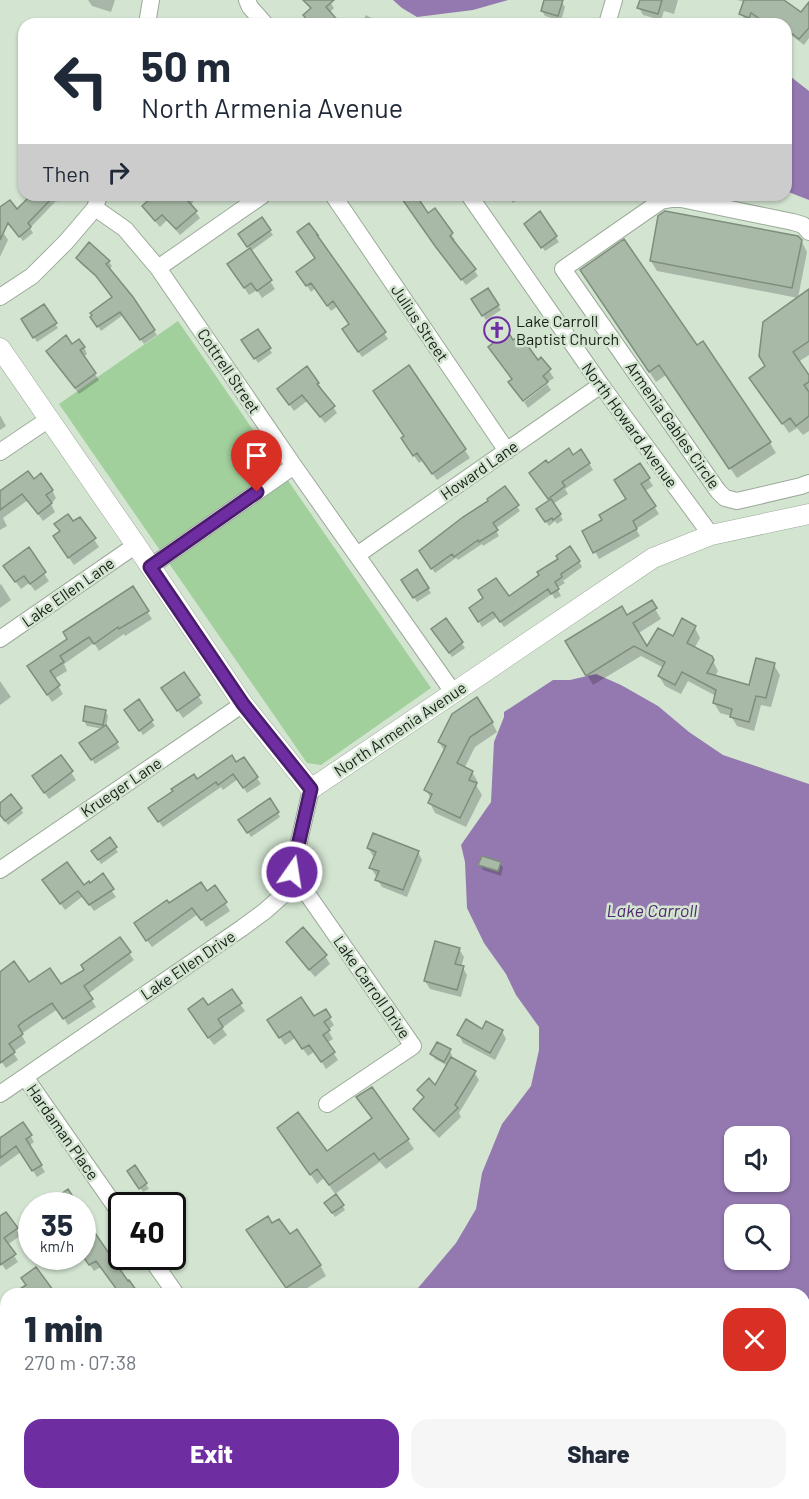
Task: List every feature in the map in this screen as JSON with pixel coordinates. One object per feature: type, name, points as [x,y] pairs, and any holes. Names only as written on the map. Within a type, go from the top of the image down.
[{"type":"main road","points":[[0,348],[243,704],[311,789]]},
{"type":"main road","name":"North Armenia Avenue","points":[[311,789],[653,558],[711,536],[809,514]]},
{"type":"street","points":[[148,18],[151,0]]},
{"type":"street","points":[[247,0],[260,18]]},
{"type":"street","points":[[609,18],[614,0]]},
{"type":"street","points":[[158,268],[254,201]]},
{"type":"street","name":"Julius Street","points":[[337,201],[507,451]]},
{"type":"street","name":"North Howard Avenue","points":[[473,201],[601,385],[711,536]]},
{"type":"street","name":"Armenia Gables Circle","points":[[661,201],[563,269],[725,498],[737,501],[809,483]]},
{"type":"street","name":"Armenia Gables Circle","points":[[691,201],[793,222],[803,225],[809,232]]},
{"type":"street","points":[[0,297],[32,276],[66,242],[97,202]]},
{"type":"street","name":"Cottrell Street","points":[[97,202],[158,268],[453,692]]},
{"type":"street","name":"Howard Lane","points":[[357,555],[601,385]]},
{"type":"street","points":[[0,452],[50,419]]},
{"type":"street","points":[[150,567],[294,466]]},
{"type":"street","name":"Lake Ellen Lane","points":[[0,639],[136,545]]},
{"type":"street","name":"Krueger Lane","points":[[0,870],[243,704]]},
{"type":"street","name":"Lake Ellen Drive","points":[[0,1094],[266,911],[283,895],[292,872],[311,789]]},
{"type":"street","name":"Lake Carroll Drive","points":[[292,872],[413,1046],[327,1104]]},
{"type":"street","name":"Hardaman Place","points":[[25,1077],[108,1196]]},
{"type":"street","points":[[159,1270],[172,1288]]},
{"type":"green space","points":[[178,321],[431,688],[321,765],[307,763],[59,404]]},
{"type":"water","points":[[393,0],[508,0],[473,10],[417,17]]},
{"type":"water","points":[[792,78],[809,91],[809,200],[792,193]]},
{"type":"water","name":"Lake Carroll","points":[[596,674],[658,706],[689,732],[723,755],[809,784],[809,1288],[418,1288],[456,1243],[476,1209],[482,1173],[502,1124],[531,1086],[539,1050],[539,1027],[484,943],[467,908],[465,862],[461,845],[491,802],[494,742],[504,712],[553,680],[570,680]]},
{"type":"building","points":[[303,0],[334,0],[326,7],[336,18],[306,18],[303,15],[311,8]]},
{"type":"building","points":[[544,0],[563,0],[558,16],[541,11]]},
{"type":"building","points":[[640,0],[662,0],[658,14],[637,8]]},
{"type":"building","points":[[744,0],[784,0],[801,12],[809,2],[809,28],[799,39],[792,34],[792,18],[758,18],[751,13],[749,18],[739,14]]},
{"type":"building","points":[[10,200],[17,209],[25,201],[49,201],[28,223],[31,227],[19,237],[8,223],[0,240],[0,207]]},
{"type":"building","points":[[147,201],[188,201],[197,211],[176,229],[162,215],[155,221],[142,206]]},
{"type":"building","points":[[403,201],[420,201],[428,213],[435,208],[453,233],[450,236],[476,269],[461,280]]},
{"type":"building","points":[[540,211],[557,236],[541,248],[524,224]]},
{"type":"building","points":[[665,211],[798,236],[802,240],[792,288],[650,261],[658,216]]},
{"type":"building","points":[[262,217],[271,230],[247,247],[238,234]]},
{"type":"building","points":[[309,223],[386,332],[358,352],[342,329],[349,324],[333,301],[327,306],[311,283],[306,286],[296,272],[315,258],[297,232]]},
{"type":"building","points":[[624,239],[697,345],[703,341],[771,442],[729,469],[659,365],[649,372],[580,270]]},
{"type":"building","points":[[89,242],[110,261],[106,264],[133,297],[155,330],[140,340],[120,312],[97,327],[90,317],[92,315],[90,313],[112,297],[96,276],[76,258]]},
{"type":"building","points":[[250,248],[272,280],[257,291],[251,283],[244,288],[227,264]]},
{"type":"building","points":[[488,288],[499,305],[482,316],[471,299]]},
{"type":"building","points":[[809,289],[809,341],[793,352],[809,375],[809,382],[804,385],[809,392],[809,416],[796,426],[790,418],[782,424],[749,378],[765,366],[759,356],[763,322]]},
{"type":"building","points":[[44,304],[57,323],[33,338],[21,319]]},
{"type":"building","points":[[258,329],[271,348],[254,359],[241,340]]},
{"type":"building","points":[[508,332],[513,340],[520,335],[538,360],[541,357],[551,369],[543,376],[548,382],[523,401],[508,382],[512,379],[488,347]]},
{"type":"building","points":[[66,335],[72,344],[79,339],[85,347],[80,350],[96,373],[75,388],[46,351]]},
{"type":"building","points":[[409,365],[466,449],[432,474],[417,453],[413,456],[401,438],[404,436],[373,391]]},
{"type":"building","points":[[307,366],[319,383],[317,384],[335,406],[320,417],[302,395],[289,405],[277,389]]},
{"type":"building","points":[[569,448],[573,455],[581,449],[590,463],[562,482],[565,486],[548,499],[529,473],[546,460],[548,463]]},
{"type":"building","points":[[640,463],[650,478],[641,484],[656,506],[633,521],[637,529],[593,553],[582,531],[602,520],[599,515],[626,499],[614,480]]},
{"type":"building","points":[[28,471],[34,479],[41,473],[53,490],[46,495],[52,503],[38,514],[22,494],[0,510],[0,491]]},
{"type":"building","points":[[505,486],[519,505],[493,523],[498,530],[479,542],[478,540],[454,557],[452,554],[431,569],[419,551]]},
{"type":"building","points":[[551,499],[561,514],[545,522],[536,509]]},
{"type":"building","points":[[68,514],[73,521],[80,517],[96,538],[68,558],[53,536],[60,531],[54,524]]},
{"type":"building","points":[[570,546],[580,561],[561,574],[562,577],[555,582],[559,589],[551,594],[548,589],[500,622],[493,612],[478,622],[469,608],[483,598],[478,590],[496,578],[509,596],[539,575],[537,572],[558,559],[556,556]]},
{"type":"building","points":[[29,547],[46,572],[30,584],[24,576],[15,582],[3,566]]},
{"type":"building","points":[[417,569],[429,588],[413,598],[401,580]]},
{"type":"building","points":[[133,586],[149,611],[119,629],[118,627],[94,644],[89,637],[60,656],[64,662],[50,671],[60,685],[47,695],[27,666],[67,639],[63,632]]},
{"type":"building","points":[[652,600],[657,608],[633,623],[647,646],[658,628],[673,636],[682,618],[696,626],[687,643],[712,656],[714,660],[707,673],[749,685],[756,658],[775,663],[766,698],[756,696],[749,722],[730,717],[732,709],[713,703],[716,690],[682,672],[675,685],[658,676],[665,662],[634,646],[586,676],[565,641],[622,606],[627,615]]},
{"type":"building","points":[[446,618],[463,642],[449,653],[431,629]]},
{"type":"building","points":[[184,672],[200,695],[177,711],[161,688]]},
{"type":"building","points":[[477,697],[493,722],[470,737],[457,763],[473,771],[469,780],[477,783],[460,818],[428,803],[432,794],[424,790],[446,746],[438,742],[452,714]]},
{"type":"building","points":[[139,699],[153,720],[139,731],[124,710]]},
{"type":"building","points":[[85,706],[106,710],[103,725],[83,721]]},
{"type":"building","points":[[106,725],[118,742],[91,760],[79,743]]},
{"type":"building","points":[[61,755],[73,771],[44,793],[32,776]]},
{"type":"building","points":[[232,755],[236,762],[244,757],[258,777],[243,788],[233,774],[218,785],[216,782],[158,822],[148,808],[194,774],[197,779]]},
{"type":"building","points":[[11,794],[22,808],[5,821],[0,815],[0,803]]},
{"type":"building","points":[[270,798],[279,812],[247,833],[238,820]]},
{"type":"building","points":[[373,833],[419,851],[403,890],[375,880],[379,871],[369,868],[376,852],[367,848]]},
{"type":"building","points":[[110,837],[117,847],[98,860],[91,851]]},
{"type":"building","points":[[482,856],[501,862],[498,871],[478,865]]},
{"type":"building","points":[[67,862],[84,885],[103,873],[114,889],[89,905],[78,891],[60,904],[42,880]]},
{"type":"building","points":[[201,882],[207,891],[215,885],[227,902],[201,920],[192,908],[146,941],[134,923],[167,900],[169,903]]},
{"type":"building","points":[[303,927],[327,955],[309,970],[286,942]]},
{"type":"building","points":[[120,937],[131,952],[84,986],[93,999],[63,1019],[52,1003],[24,1021],[18,1026],[23,1034],[9,1044],[15,1052],[0,1063],[0,972],[14,961],[29,982],[50,968],[61,984],[84,970],[81,965]]},
{"type":"building","points":[[435,941],[460,948],[455,964],[464,966],[457,990],[424,981]]},
{"type":"building","points":[[232,989],[242,1003],[218,1019],[223,1027],[208,1038],[188,1009],[203,998],[208,1005]]},
{"type":"building","points":[[301,997],[314,1016],[326,1009],[331,1017],[324,1022],[330,1030],[323,1035],[335,1052],[321,1062],[309,1045],[302,1049],[290,1031],[279,1038],[267,1020]]},
{"type":"building","points":[[466,1019],[482,1029],[486,1021],[503,1030],[490,1053],[457,1035]]},
{"type":"building","points":[[437,1042],[451,1049],[444,1062],[430,1054]]},
{"type":"building","points":[[451,1057],[476,1071],[455,1105],[458,1108],[434,1131],[413,1109],[424,1097],[417,1090],[429,1078],[435,1085]]},
{"type":"building","points":[[372,1087],[409,1139],[379,1160],[374,1153],[329,1185],[317,1169],[310,1175],[277,1128],[298,1112],[327,1151],[372,1118],[356,1097]]},
{"type":"building","points":[[23,1122],[32,1135],[26,1139],[42,1165],[32,1171],[16,1146],[0,1158],[0,1138]]},
{"type":"building","points":[[135,1165],[147,1183],[139,1189],[127,1171]]},
{"type":"building","points":[[336,1194],[344,1205],[332,1213],[324,1203]]},
{"type":"building","points":[[6,1212],[18,1228],[4,1238],[16,1254],[0,1265],[0,1216]]},
{"type":"building","points":[[268,1216],[272,1223],[279,1219],[290,1234],[297,1229],[321,1265],[286,1288],[246,1230]]},
{"type":"building","points":[[96,1234],[108,1252],[108,1270],[120,1270],[135,1288],[116,1288],[96,1261]]},
{"type":"building","points":[[32,1270],[38,1270],[52,1288],[21,1288],[26,1285],[21,1278]]},
{"type":"place","name":"Lake Carroll Baptist Church","points":[[497,330]]},
{"type":"route","points":[[257,492],[150,567],[243,704],[311,789],[292,872]]}]
